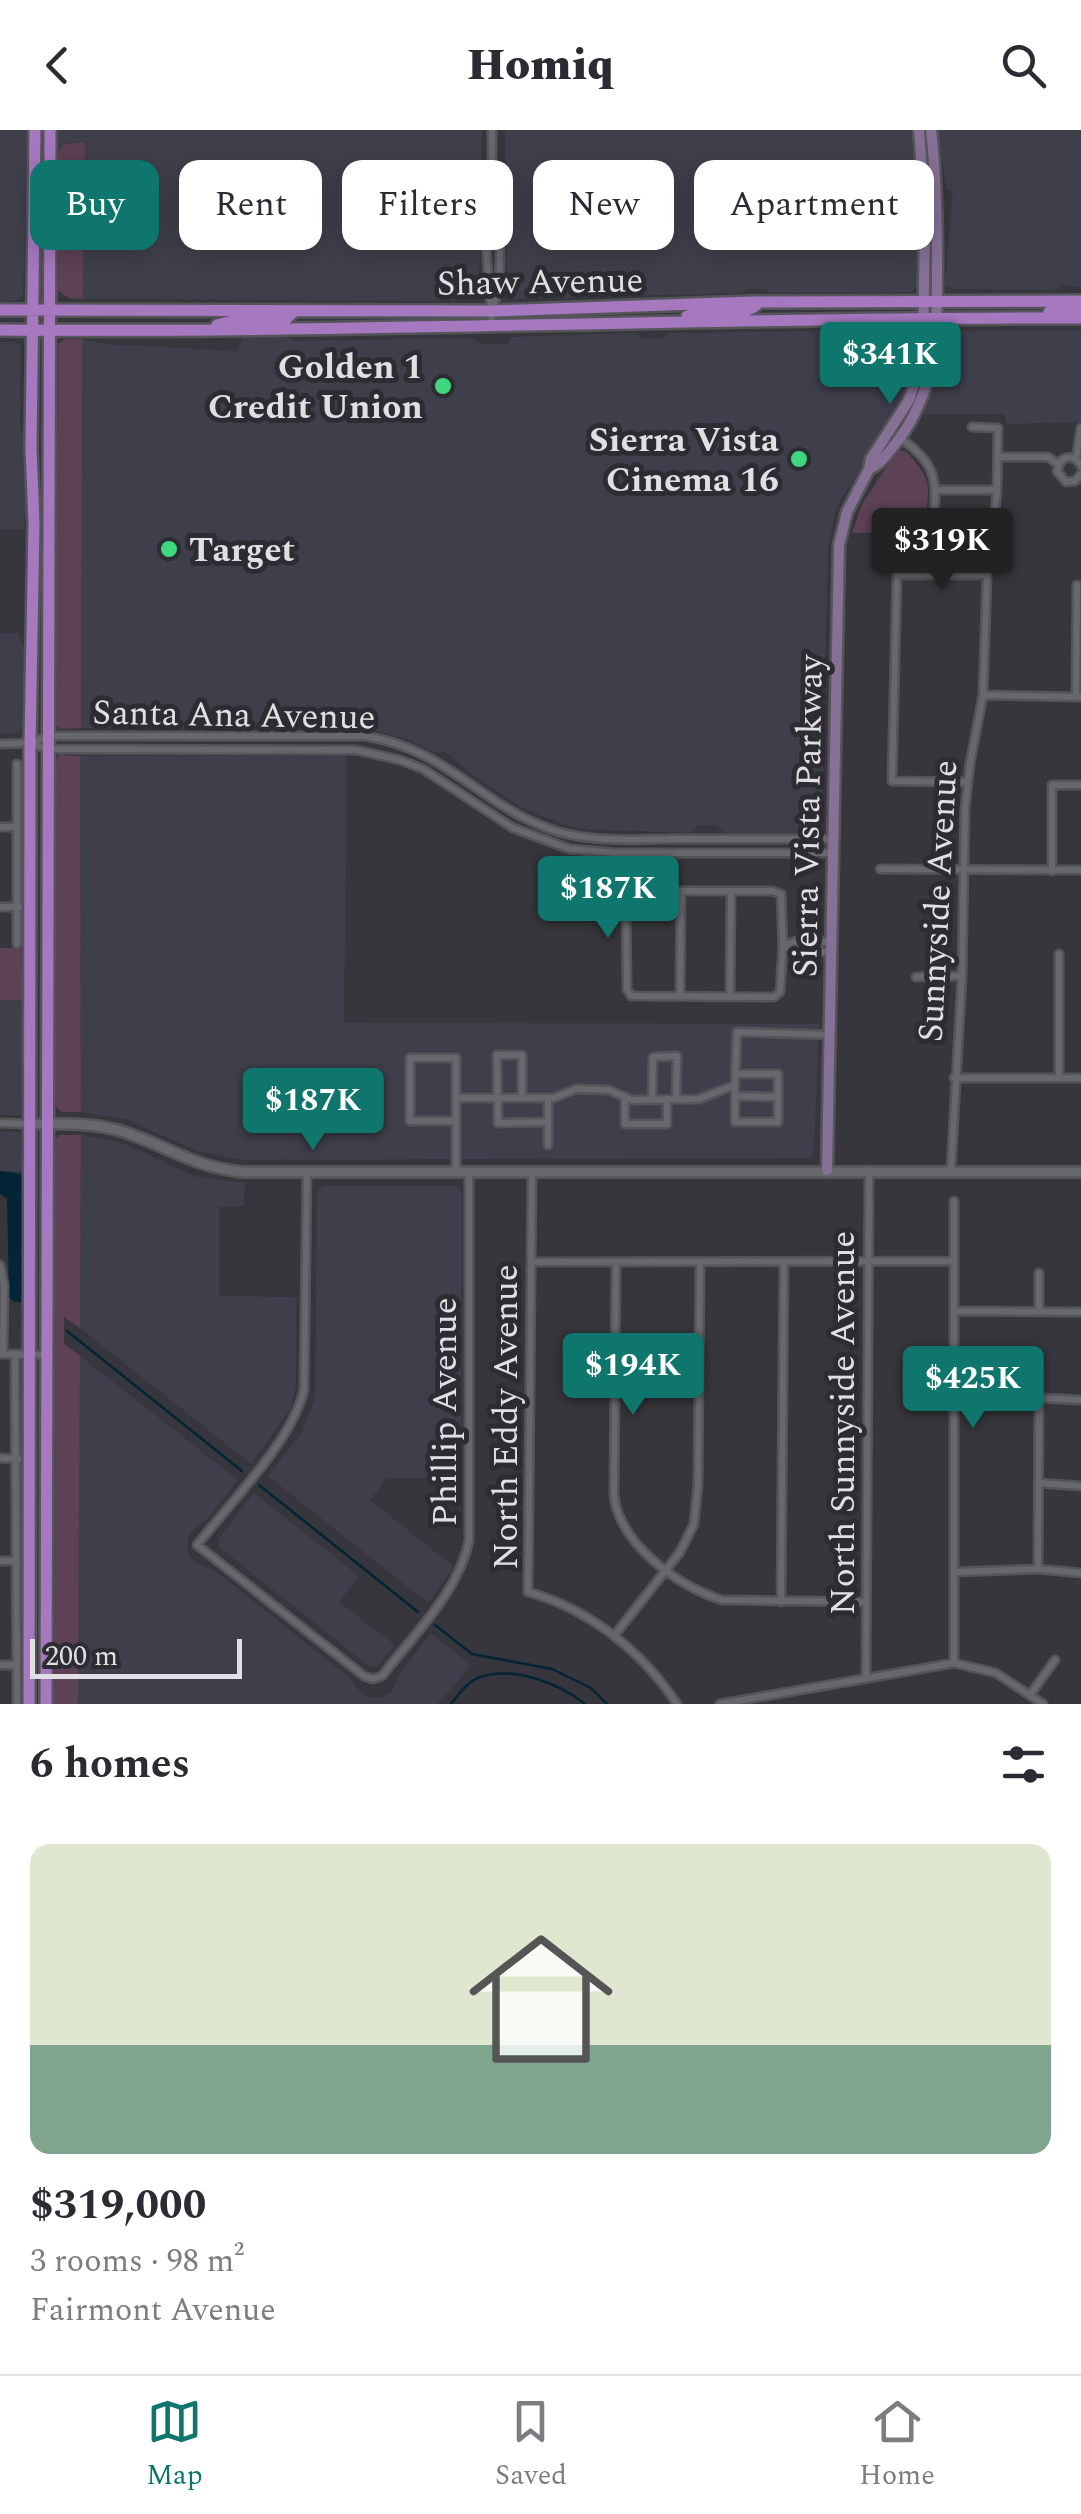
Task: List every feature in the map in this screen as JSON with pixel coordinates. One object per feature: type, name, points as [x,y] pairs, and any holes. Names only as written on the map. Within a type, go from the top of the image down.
[{"type":"main road","points":[[29,1704],[31,1124],[24,908],[30,744],[35,130]]},
{"type":"main road","points":[[46,1704],[50,130]]},
{"type":"main road","points":[[919,130],[931,302]]},
{"type":"main road","points":[[931,130],[936,197],[931,318]]},
{"type":"main road","name":"Shaw Avenue","points":[[0,310],[492,311],[760,302],[1081,301]]},
{"type":"main road","points":[[668,322],[700,313],[748,311],[760,302]]},
{"type":"main road","points":[[1016,318],[1081,310]]},
{"type":"main road","points":[[204,329],[232,321],[286,319],[294,312]]},
{"type":"main road","name":"Sierra Vista Parkway","points":[[828,1170],[839,544],[847,512],[870,470],[871,460],[909,400],[931,318]]},
{"type":"main road","name":"Sierra Vista Parkway","points":[[870,470],[900,438],[926,389],[934,360],[931,318]]},
{"type":"main road","name":"Shaw Avenue","points":[[0,330],[492,328],[668,322],[1081,318]]},
{"type":"main road","points":[[900,438],[900,429],[917,395],[920,370]]},
{"type":"street","points":[[492,130],[492,185],[486,192],[492,328]]},
{"type":"street","points":[[972,428],[998,428],[994,521]]},
{"type":"street","points":[[1058,464],[1068,457],[1079,462],[1081,428]]},
{"type":"street","points":[[900,438],[923,456],[937,490],[931,540],[932,575],[897,575],[892,781],[967,782]]},
{"type":"street","points":[[998,457],[1048,457],[1058,464]]},
{"type":"street","points":[[1058,464],[1062,480],[1080,478]]},
{"type":"street","points":[[937,490],[997,490]]},
{"type":"street","name":"Sunnyside Avenue","points":[[932,575],[987,575],[984,695],[967,782],[951,1170]]},
{"type":"street","points":[[984,695],[1078,697],[1077,584]]},
{"type":"street","name":"Santa Ana Avenue","points":[[0,744],[366,736],[394,742],[438,760],[513,811],[564,833],[607,839],[834,839]]},
{"type":"street","name":"Santa Ana Avenue","points":[[47,742],[376,752],[423,769],[505,823],[542,841],[590,852],[834,852]]},
{"type":"street","points":[[16,764],[16,827],[24,908],[17,944]]},
{"type":"street","points":[[1052,870],[1052,785],[1081,785]]},
{"type":"street","points":[[0,827],[16,827]]},
{"type":"street","points":[[638,852],[638,891]]},
{"type":"street","points":[[880,869],[1081,870]]},
{"type":"street","points":[[680,996],[681,891]]},
{"type":"street","points":[[681,891],[780,894],[780,992],[774,997],[631,996],[627,989],[626,902],[630,893],[681,891]]},
{"type":"street","points":[[730,996],[731,891]]},
{"type":"street","points":[[0,908],[48,908]]},
{"type":"street","points":[[783,946],[796,941],[833,947]]},
{"type":"street","points":[[1059,954],[1059,1078]]},
{"type":"street","points":[[916,976],[962,976]]},
{"type":"street","points":[[735,1074],[778,1074],[778,1122],[735,1122],[735,1074],[737,1032],[832,1035]]},
{"type":"street","points":[[522,1098],[522,1055],[498,1055],[498,1123],[548,1122]]},
{"type":"street","points":[[652,1100],[653,1056],[676,1056],[676,1099]]},
{"type":"street","points":[[456,1121],[410,1121],[410,1058],[456,1058],[456,1098],[456,1121],[456,1172]]},
{"type":"street","points":[[954,1078],[1081,1078]]},
{"type":"street","points":[[456,1098],[548,1098],[576,1089],[609,1090],[625,1097],[652,1100],[698,1099],[735,1085]]},
{"type":"street","points":[[735,1096],[778,1098]]},
{"type":"street","points":[[625,1097],[625,1124],[667,1124],[666,1100]]},
{"type":"street","points":[[548,1098],[548,1145]]},
{"type":"street","points":[[0,1124],[84,1124],[111,1128],[210,1168],[242,1172],[1081,1172]]},
{"type":"street","name":"North Sunnyside Avenue","points":[[866,1677],[868,1170]]},
{"type":"street","name":"Phillip Avenue","points":[[306,1172],[304,1389],[300,1406],[262,1463],[197,1545],[364,1676],[374,1679],[382,1676],[454,1584],[465,1558],[470,1172]]},
{"type":"street","name":"North Eddy Avenue","points":[[532,1172],[528,1592],[570,1607],[614,1636],[652,1672],[676,1704]]},
{"type":"street","points":[[954,1200],[954,1663]]},
{"type":"street","points":[[531,1262],[954,1261]]},
{"type":"street","points":[[616,1262],[616,1508],[634,1543],[702,1594],[722,1600],[866,1602]]},
{"type":"street","points":[[614,1636],[689,1538],[697,1504],[700,1262]]},
{"type":"street","points":[[781,1602],[784,1262]]},
{"type":"street","points":[[0,1265],[4,1285],[2,1354],[47,1355]]},
{"type":"street","points":[[1039,1273],[1039,1310]]},
{"type":"street","points":[[955,1311],[1081,1312]]},
{"type":"street","points":[[15,1355],[17,1704]]},
{"type":"street","points":[[1038,1568],[1039,1398],[1081,1400]]},
{"type":"street","points":[[0,1458],[18,1458]]},
{"type":"street","points":[[1039,1483],[1081,1486]]},
{"type":"street","points":[[0,1561],[17,1561]]},
{"type":"street","points":[[954,1572],[1038,1568],[1081,1573]]},
{"type":"street","points":[[1030,1694],[1056,1660]]},
{"type":"street","points":[[720,1704],[954,1663],[996,1673],[1043,1704]]},
{"type":"street","points":[[0,1665],[18,1665]]},
{"type":"shaded area","points":[[0,130],[28,130],[23,296],[17,301],[0,302]]},
{"type":"shaded area","points":[[57,130],[482,130],[481,160],[342,160],[342,250],[480,250],[479,294],[474,299],[421,301],[83,299],[84,250],[159,250],[159,160],[85,160],[85,143],[68,142],[58,153]]},
{"type":"shaded area","points":[[505,130],[913,130],[914,160],[694,160],[694,250],[917,250],[918,286],[911,292],[770,293],[765,289],[747,289],[743,293],[511,299],[507,294],[506,250],[513,250],[513,160],[505,160]]},
{"type":"shaded area","points":[[938,130],[1081,130],[1081,287],[1062,284],[1056,290],[953,289],[945,284],[953,191],[946,188]]},
{"type":"shaded area","points":[[85,142],[85,160],[58,160],[64,144]]},
{"type":"shaded area","points":[[57,250],[84,250],[83,299],[69,298],[57,290]]},
{"type":"shaded area","points":[[912,330],[918,336],[919,347],[907,393],[836,508],[828,547],[824,701],[820,704],[820,718],[824,721],[821,825],[813,833],[724,833],[717,825],[698,825],[691,833],[578,829],[524,809],[446,752],[437,753],[407,739],[371,730],[248,726],[241,722],[222,722],[216,728],[81,728],[82,339],[104,344],[237,351],[242,337],[285,337],[296,341],[472,338],[481,344],[506,344],[512,337],[636,333],[643,339],[662,338],[669,333]]},
{"type":"shaded area","points":[[945,331],[1081,331],[1081,422],[1006,424],[1005,414],[922,414]]},
{"type":"shaded area","points":[[65,339],[82,339],[81,728],[60,729],[55,723],[58,344]]},
{"type":"shaded area","points":[[0,342],[21,346],[20,430],[27,504],[24,529],[0,529]]},
{"type":"shaded area","points":[[897,451],[905,451],[916,462],[926,481],[924,532],[852,533],[862,504]]},
{"type":"shaded area","points":[[0,633],[18,633],[24,650],[22,728],[17,733],[0,733]]},
{"type":"shaded area","points":[[60,755],[80,756],[81,1112],[61,1112],[55,1106],[55,761]]},
{"type":"shaded area","points":[[80,756],[347,756],[344,1023],[819,1024],[814,1153],[809,1158],[244,1160],[198,1151],[125,1119],[81,1112]]},
{"type":"shaded area","points":[[0,948],[21,948],[23,1000],[0,1000]]},
{"type":"shaded area","points":[[0,1000],[23,1000],[21,1115],[0,1115]]},
{"type":"shaded area","points":[[0,1132],[20,1132],[22,1171],[0,1171]]},
{"type":"shaded area","points":[[59,1135],[81,1135],[80,1328],[64,1317],[64,1344],[80,1356],[78,1704],[54,1704],[55,1140]]},
{"type":"shaded area","points":[[81,1135],[120,1142],[197,1177],[245,1183],[244,1206],[219,1207],[219,1296],[296,1297],[296,1385],[291,1408],[251,1464],[80,1328]]},
{"type":"shaded area","points":[[323,1186],[456,1186],[462,1192],[461,1478],[387,1478],[370,1500],[454,1567],[428,1603],[268,1476],[302,1432],[315,1399],[317,1192]]},
{"type":"shaded area","points":[[80,1356],[238,1480],[208,1518],[189,1534],[187,1551],[194,1562],[214,1570],[371,1698],[392,1691],[400,1673],[431,1633],[469,1663],[469,1668],[437,1704],[78,1704]]},
{"type":"shaded area","points":[[254,1493],[359,1576],[339,1602],[395,1645],[377,1667],[370,1667],[219,1547],[218,1539]]},
{"type":"water","points":[[0,1171],[24,1174],[23,1302],[14,1302],[9,1297],[7,1199],[0,1194]]},
{"type":"waterway","points":[[67,1331],[242,1471]]},
{"type":"waterway","points":[[259,1485],[418,1612]]},
{"type":"waterway","points":[[435,1625],[472,1654],[552,1669],[591,1688],[607,1704]]},
{"type":"waterway","points":[[451,1704],[475,1679],[493,1674],[521,1675],[549,1683],[585,1704]]},
{"type":"place","name":"Golden 1 Credit Union","points":[[443,386]]},
{"type":"place","name":"Sierra Vista Cinema 16","points":[[799,459]]},
{"type":"place","name":"Target","points":[[169,549]]}]
